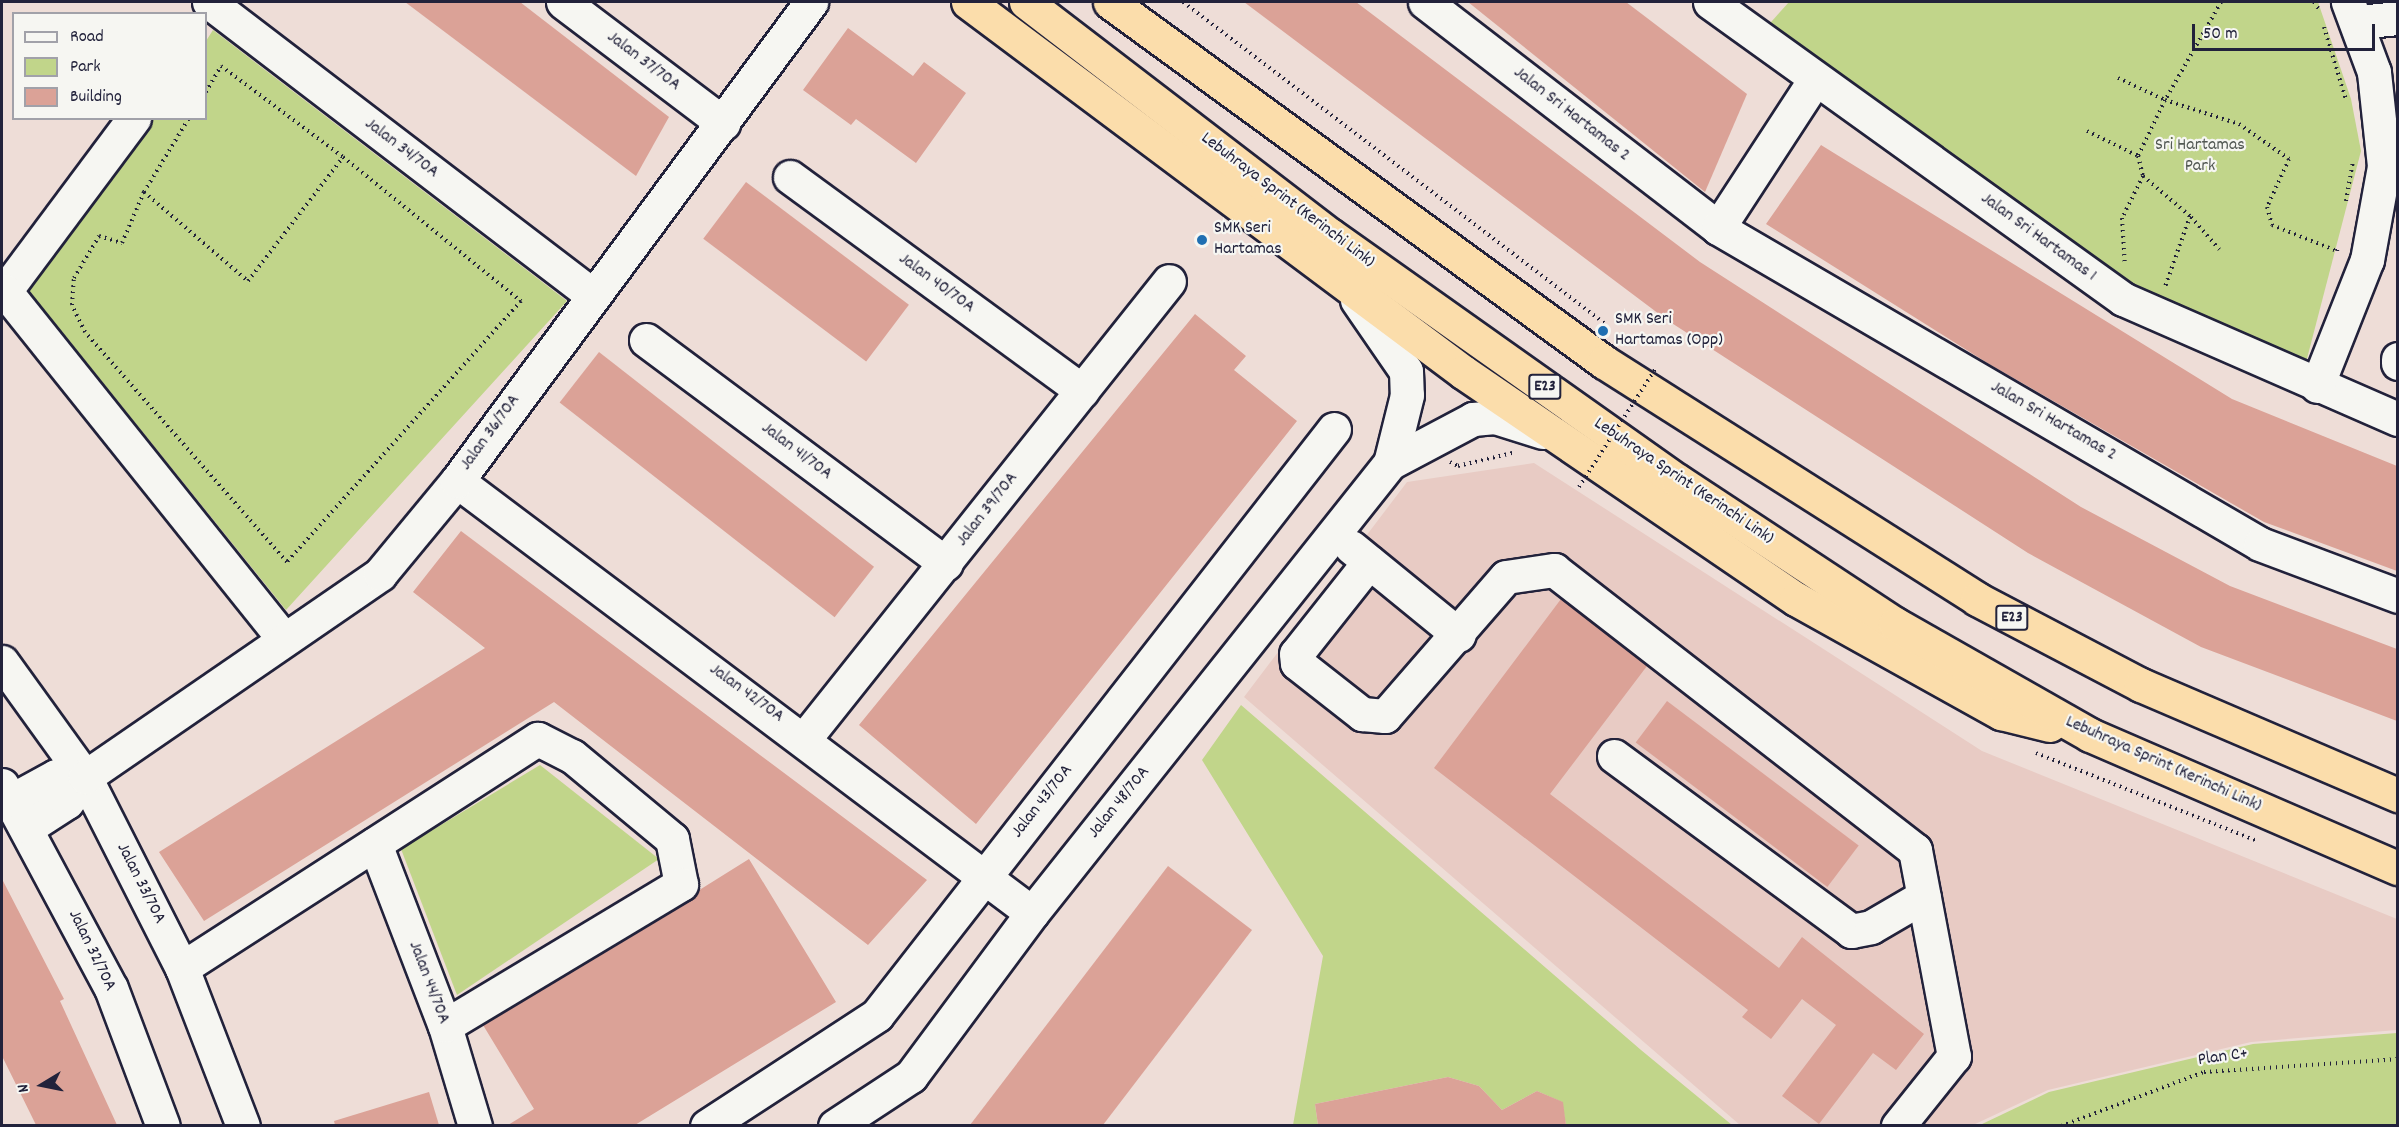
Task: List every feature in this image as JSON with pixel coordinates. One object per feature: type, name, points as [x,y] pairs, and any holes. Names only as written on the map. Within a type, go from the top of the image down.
[{"type":"highway","points":[[968,2],[1342,282],[1560,438],[1796,599],[2001,713],[2090,735]]},
{"type":"highway","name":"Lebuhraya Sprint (Kerinchi Link)","points":[[1026,2],[1330,235],[1678,481],[1895,624],[2090,735],[2397,868]]},
{"type":"highway","name":"E23","points":[[1110,2],[1642,387],[1977,599],[2141,685],[2397,795]]},
{"type":"highway","points":[[1140,2],[1472,265]]},
{"type":"street","name":"Jalan 37/70A","points":[[563,2],[723,123]]},
{"type":"street","name":"Jalan 36/70A","points":[[14,804],[68,801],[85,777],[380,574],[457,481],[811,2]]},
{"type":"street","name":"Jalan Sri Hartamas 2","points":[[1425,2],[1718,228],[2260,543],[2397,596]]},
{"type":"street","name":"Jalan Sri Hartamas 1","points":[[1710,2],[2123,299],[2317,386],[2397,419]]},
{"type":"street","name":"Jalan 34/70A","points":[[211,11],[594,296]]},
{"type":"street","points":[[2353,12],[2397,18]]},
{"type":"street","points":[[2317,386],[2367,260],[2378,212],[2384,166],[2386,71],[2353,12]]},
{"type":"street","points":[[1718,228],[1815,79]]},
{"type":"street","points":[[133,120],[5,291],[284,639]]},
{"type":"street","name":"Jalan 40/70A","points":[[790,177],[1082,391]]},
{"type":"street","name":"Jalan 39/70A","points":[[805,738],[946,564],[1169,281]]},
{"type":"street","name":"Jalan 48/70A","points":[[1342,282],[1377,324],[1406,371],[1407,395],[1390,463]]},
{"type":"street","name":"Jalan 41/70A","points":[[646,340],[946,564]]},
{"type":"street","name":"Jalan 48/70A","points":[[834,1125],[911,1076],[1032,913],[1390,463],[1473,419],[1519,422],[1560,438]]},
{"type":"street","name":"Jalan 43/70A","points":[[706,1125],[877,1015],[1334,429]]},
{"type":"street","name":"Jalan 42/70A","points":[[457,481],[805,738],[1032,913]]},
{"type":"street","points":[[1334,534],[1460,635]]},
{"type":"street","points":[[1369,562],[1296,654],[1297,663],[1375,718],[1385,716],[1460,635],[1506,577],[1554,570],[1915,850],[1954,1056],[1898,1125]]},
{"type":"street","name":"Jalan 33/70A","points":[[2,662],[85,777],[182,968],[243,1125]]},
{"type":"street","points":[[182,968],[538,739],[572,756],[672,839],[681,884],[445,1026]]},
{"type":"street","points":[[1614,756],[1851,931],[1871,927],[1924,896]]},
{"type":"street","name":"Jalan 32/70A","points":[[14,804],[111,987],[163,1125]]},
{"type":"street","name":"Jalan 44/70A","points":[[375,844],[445,1026],[475,1125]]},
{"type":"path","points":[[1183,2],[1618,334]]},
{"type":"path","points":[[2219,249],[2190,216],[2143,176],[2138,156],[2165,100],[2221,2]]},
{"type":"path","points":[[2314,2],[2347,106]]},
{"type":"path","points":[[188,120],[144,192],[122,243],[99,236],[74,278],[72,305],[117,373],[287,562],[521,301],[343,157],[221,66],[207,90]]},
{"type":"path","points":[[2118,78],[2165,100],[2239,124],[2289,159],[2267,207],[2272,225],[2337,251],[2339,239]]},
{"type":"path","points":[[2087,131],[2138,156]]},
{"type":"path","points":[[2345,206],[2355,149]]},
{"type":"path","points":[[144,192],[248,281],[343,157]]},
{"type":"path","points":[[2125,270],[2122,218],[2143,176]]},
{"type":"path","points":[[2162,295],[2190,216]]},
{"type":"path","points":[[1579,487],[1656,368]]},
{"type":"path","name":"Plan C+","points":[[2061,1125],[2204,1072],[2397,1059]]},
{"type":"shaded area","points":[[1534,463],[1982,751],[2397,919],[2397,1030],[2251,1042],[2048,1090],[1973,1125],[1740,1125],[1244,697],[1407,482]]},
{"type":"green space","name":"Sri Hartamas Park","points":[[1789,2],[2318,2],[2351,99],[2361,151],[2303,374],[2124,295],[1764,30]]},
{"type":"green space","points":[[213,30],[567,301],[286,610],[29,291],[150,120],[207,120],[207,39]]},
{"type":"green space","points":[[1241,705],[1641,1050],[1732,1125],[1566,1125],[1562,1102],[1537,1091],[1502,1110],[1479,1086],[1448,1077],[1315,1104],[1318,1125],[1293,1125],[1323,956],[1202,760]]},
{"type":"green space","points":[[540,765],[659,859],[457,995],[401,849]]},
{"type":"green space","points":[[2397,1033],[2397,1125],[1980,1125],[2049,1092],[2253,1044]]},
{"type":"building","points":[[405,2],[520,2],[669,117],[636,176]]},
{"type":"building","points":[[1244,2],[1356,2],[1700,262],[2081,507],[2230,586],[2397,649],[2397,721],[2201,647],[2028,553],[1667,320]]},
{"type":"building","points":[[1468,2],[1626,2],[1747,94],[1705,192]]},
{"type":"building","points":[[848,28],[913,76],[924,62],[966,93],[916,163],[856,119],[851,125],[803,90]]},
{"type":"building","points":[[1821,145],[2232,399],[2397,466],[2397,571],[2264,522],[1989,364],[1766,224]]},
{"type":"building","points":[[746,182],[909,305],[866,361],[703,239]]},
{"type":"building","points":[[1195,314],[1246,356],[1234,370],[1297,421],[976,824],[859,725]]},
{"type":"building","points":[[599,352],[874,567],[835,617],[560,402]]},
{"type":"building","points":[[461,531],[927,880],[868,945],[554,702],[204,921],[159,852],[485,648],[413,592]]},
{"type":"building","points":[[1561,599],[1647,666],[1550,794],[1779,968],[1802,937],[1924,1034],[1896,1070],[1873,1053],[1819,1124],[1782,1096],[1836,1025],[1802,999],[1771,1039],[1742,1017],[1748,1010],[1434,768]]},
{"type":"building","points":[[1667,701],[1859,845],[1827,887],[1636,743]]},
{"type":"building","points":[[749,859],[836,1002],[635,1125],[508,1125],[534,1109],[483,1025]]},
{"type":"building","points":[[1168,866],[1252,930],[1103,1125],[970,1125]]},
{"type":"building","points":[[2,879],[64,999],[60,1001],[117,1125],[36,1125],[2,1056]]},
{"type":"building","points":[[1448,1077],[1479,1086],[1502,1110],[1537,1091],[1563,1102],[1566,1125],[1318,1125],[1315,1104]]},
{"type":"building","points":[[429,1092],[439,1125],[335,1125],[334,1121]]},
{"type":"place","name":"SMK Seri Hartamas","points":[[1202,240]]},
{"type":"place","name":"SMK Seri Hartamas (Opp)","points":[[1603,331]]}]
